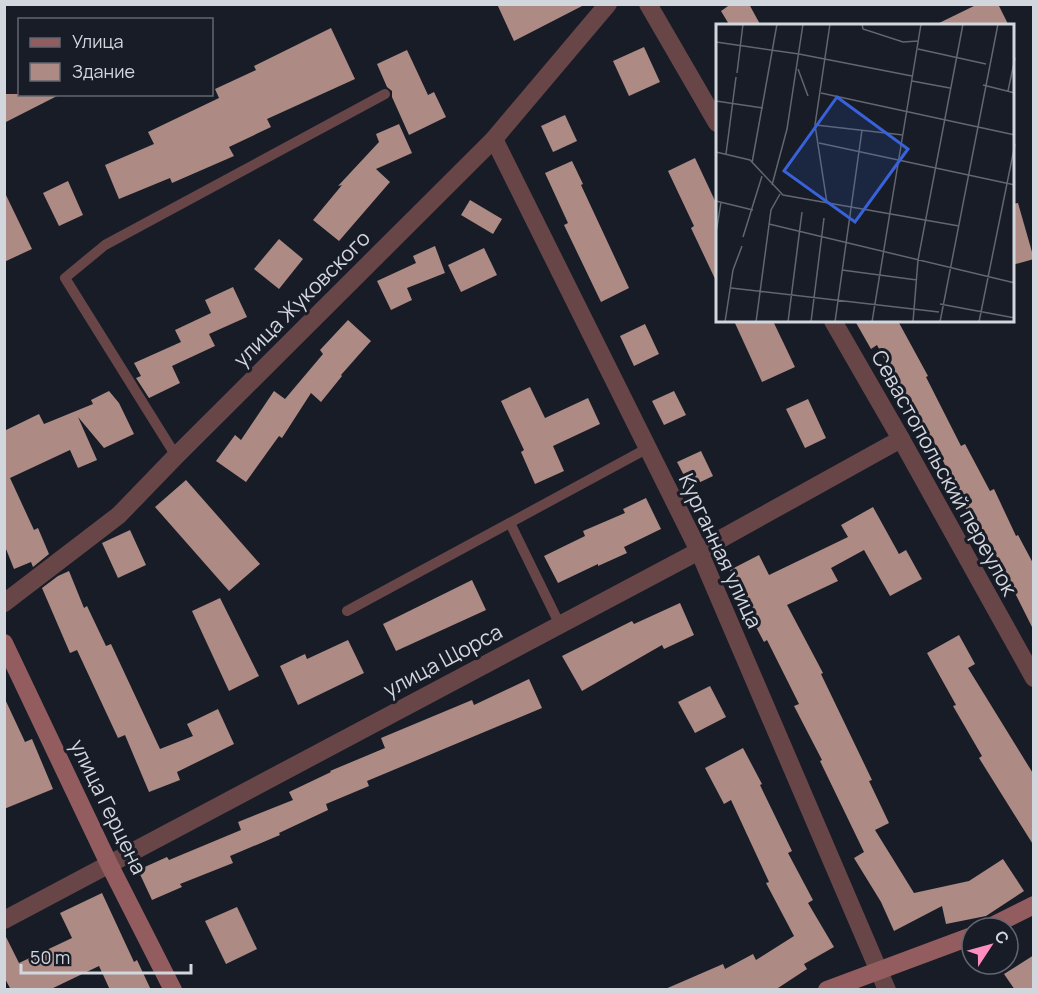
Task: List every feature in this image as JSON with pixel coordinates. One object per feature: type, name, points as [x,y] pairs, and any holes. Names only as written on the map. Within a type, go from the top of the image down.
[{"type":"street","name":"улица Жуковского","points":[[4,603],[119,515],[494,139],[608,4]]},
{"type":"street","points":[[648,4],[716,121]]},
{"type":"street","name":"Курганная улица","points":[[494,139],[699,551],[887,990]]},
{"type":"street","name":"Севастопольский переулок","points":[[834,322],[902,439],[1034,678]]},
{"type":"street","name":"улица Щорса","points":[[4,920],[699,551],[902,439]]},
{"type":"street","name":"улица Герцена","points":[[4,643],[173,990]]},
{"type":"street","points":[[1012,916],[1034,905]]},
{"type":"street","points":[[827,990],[960,941]]},
{"type":"lane","points":[[176,456],[65,278],[105,245],[385,94]]},
{"type":"lane","points":[[347,611],[648,448]]},
{"type":"lane","points":[[510,523],[560,625]]},
{"type":"building","points":[[497,4],[586,4],[514,41]]},
{"type":"building","points":[[731,4],[749,4],[760,24],[729,24],[721,11]]},
{"type":"building","points":[[978,4],[998,4],[1008,24],[937,24]]},
{"type":"building","points":[[331,28],[355,79],[267,119],[271,127],[229,147],[234,156],[172,183],[170,178],[119,199],[105,165],[154,144],[148,132],[219,98],[215,89],[256,70],[254,66]]},
{"type":"building","points":[[644,47],[660,82],[629,96],[613,61]]},
{"type":"building","points":[[407,50],[428,95],[434,92],[446,117],[409,135],[392,97],[392,91],[387,87],[377,64]]},
{"type":"building","points":[[4,94],[57,96],[4,123]]},
{"type":"building","points":[[565,115],[577,141],[553,152],[541,126]]},
{"type":"building","points":[[399,124],[412,153],[376,169],[390,182],[339,241],[313,220],[342,185],[338,186],[379,142],[376,134]]},
{"type":"building","points":[[695,158],[716,203],[716,281],[691,228],[694,226],[668,171]]},
{"type":"building","points":[[572,161],[629,288],[601,302],[564,225],[568,223],[545,173]]},
{"type":"building","points":[[68,181],[83,215],[59,226],[43,193]]},
{"type":"building","points":[[4,191],[32,249],[4,262]]},
{"type":"building","points":[[470,200],[502,219],[493,234],[461,215]]},
{"type":"building","points":[[1018,203],[1034,259],[1014,264],[1014,204]]},
{"type":"building","points":[[279,239],[303,259],[279,289],[254,269]]},
{"type":"building","points":[[435,246],[445,273],[407,288],[412,300],[391,310],[377,281],[416,263],[413,256]]},
{"type":"building","points":[[484,248],[497,275],[461,292],[448,265]]},
{"type":"building","points":[[233,287],[247,317],[209,334],[215,346],[172,366],[180,383],[149,398],[136,378],[141,376],[134,363],[181,342],[175,330],[211,313],[205,300]]},
{"type":"building","points":[[348,320],[371,341],[321,402],[311,393],[282,438],[279,436],[246,482],[216,461],[235,435],[241,440],[274,391],[285,399],[323,354],[320,350]]},
{"type":"building","points":[[734,322],[773,322],[795,367],[762,382]]},
{"type":"building","points":[[856,322],[899,322],[928,376],[926,377],[961,446],[965,444],[990,491],[994,489],[1016,536],[1018,535],[1034,565],[1034,631],[983,529],[977,532],[933,440],[928,442],[877,345],[871,349]]},
{"type":"building","points":[[645,324],[659,354],[634,366],[620,336]]},
{"type":"building","points":[[530,387],[545,418],[588,398],[600,424],[553,446],[564,471],[535,484],[521,452],[524,450],[501,401]]},
{"type":"building","points":[[109,391],[119,403],[134,434],[104,448],[78,417],[97,460],[78,468],[70,450],[10,478],[34,530],[38,528],[49,554],[33,567],[31,562],[14,569],[4,544],[4,431],[39,414],[44,424],[93,404],[91,400]]},
{"type":"building","points":[[674,391],[686,415],[664,425],[652,401]]},
{"type":"building","points":[[808,399],[826,438],[805,448],[786,409]]},
{"type":"building","points":[[701,451],[713,476],[690,487],[677,462]]},
{"type":"building","points":[[186,480],[260,564],[229,591],[155,507]]},
{"type":"building","points":[[646,498],[661,529],[624,547],[627,553],[558,583],[544,556],[585,536],[583,531],[625,513],[623,509]]},
{"type":"building","points":[[873,507],[899,554],[906,550],[922,579],[890,596],[864,550],[831,568],[838,581],[787,605],[823,673],[821,674],[872,780],[869,781],[889,823],[875,830],[914,893],[969,881],[1003,859],[1024,891],[986,916],[960,916],[960,921],[946,924],[942,906],[894,931],[881,902],[854,858],[864,852],[820,761],[822,760],[794,706],[799,704],[767,640],[764,642],[748,612],[752,611],[730,570],[759,555],[769,575],[848,537],[841,525]]},
{"type":"building","points":[[130,530],[146,565],[118,578],[102,543]]},
{"type":"building","points":[[69,571],[84,608],[87,606],[106,646],[111,644],[160,749],[193,736],[187,724],[218,709],[234,744],[177,772],[180,780],[149,792],[125,735],[118,738],[77,650],[70,653],[42,588]]},
{"type":"building","points":[[472,580],[486,610],[396,651],[383,624]]},
{"type":"building","points":[[220,598],[259,676],[229,691],[192,611]]},
{"type":"building","points":[[680,603],[694,635],[664,649],[662,645],[582,691],[562,656],[632,621],[634,624]]},
{"type":"building","points":[[959,635],[975,664],[968,668],[1034,775],[1034,846],[979,758],[982,756],[953,706],[956,705],[927,653]]},
{"type":"building","points":[[348,640],[364,673],[298,705],[280,666],[305,654],[307,659]]},
{"type":"building","points":[[529,679],[542,708],[367,781],[369,786],[326,804],[328,810],[279,833],[280,835],[230,856],[233,863],[180,884],[182,887],[152,900],[138,870],[167,857],[169,860],[241,830],[238,822],[293,800],[289,792],[330,771],[385,748],[381,738],[472,700],[474,705]]},
{"type":"building","points":[[710,686],[726,717],[695,733],[678,702]]},
{"type":"building","points":[[4,697],[25,742],[32,739],[53,789],[4,809]]},
{"type":"building","points":[[743,748],[792,851],[788,853],[813,900],[808,903],[834,947],[804,964],[807,969],[775,990],[663,990],[723,964],[725,969],[753,954],[756,960],[794,936],[766,883],[769,882],[731,800],[724,804],[705,768]]},
{"type":"building","points":[[102,893],[134,962],[137,960],[151,990],[110,990],[99,966],[49,990],[11,990],[4,977],[4,933],[19,963],[72,938],[60,913]]},
{"type":"building","points":[[237,907],[257,949],[226,964],[205,921]]},
{"type":"building","points":[[1034,955],[1034,990],[1015,990],[1005,976],[1020,976],[1020,964]]}]
